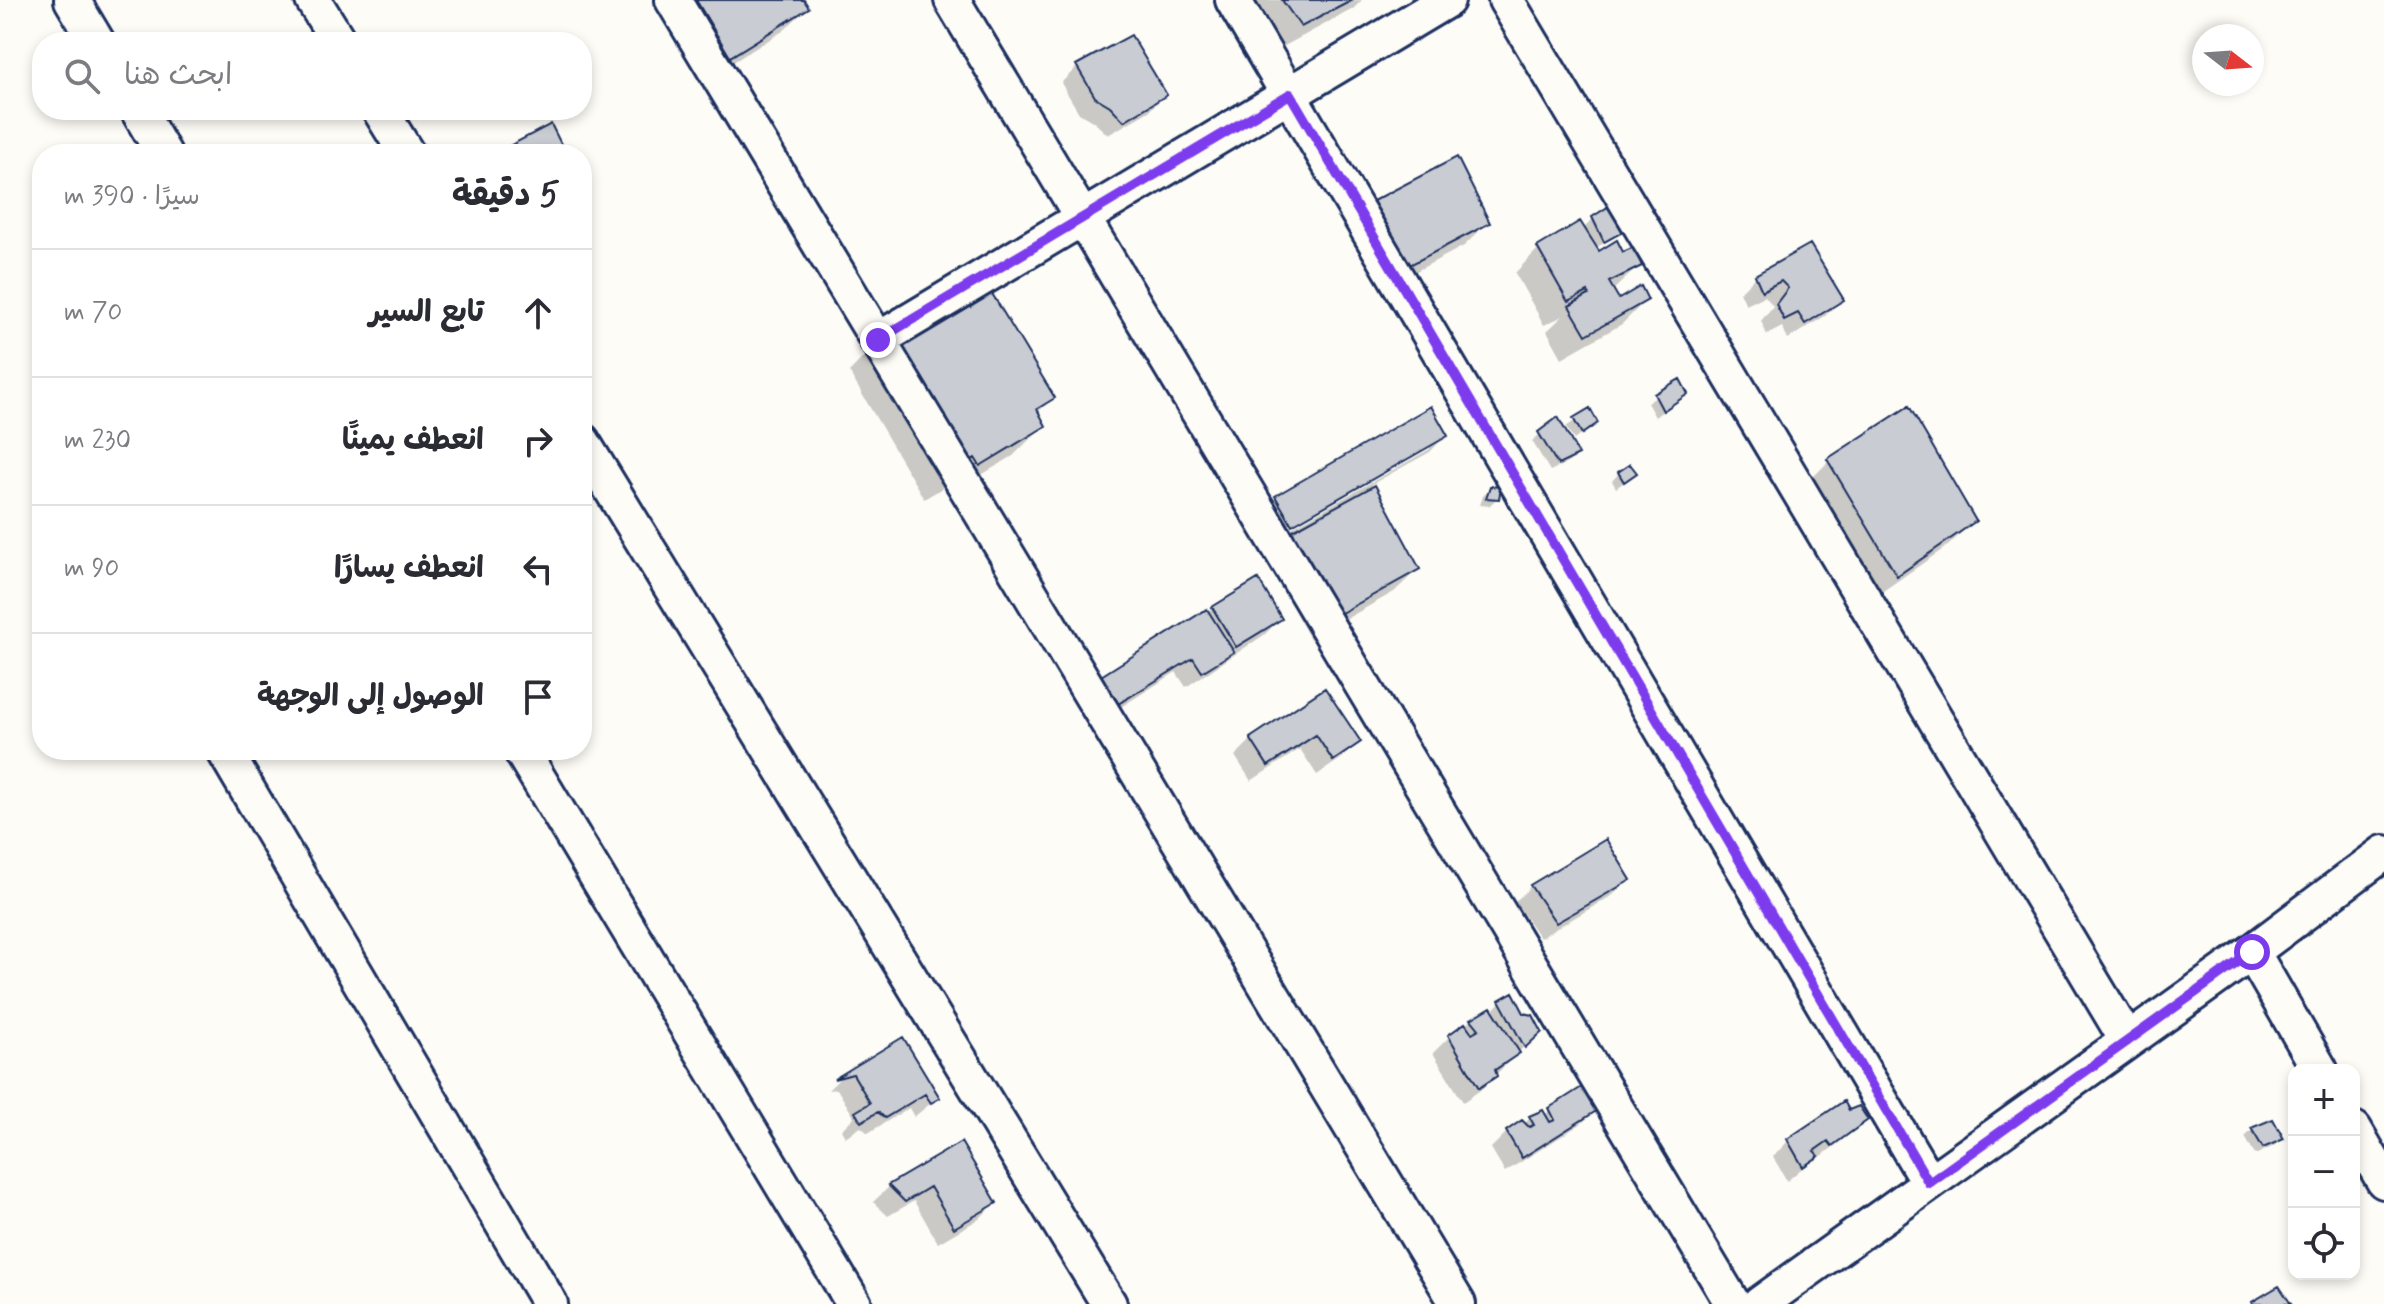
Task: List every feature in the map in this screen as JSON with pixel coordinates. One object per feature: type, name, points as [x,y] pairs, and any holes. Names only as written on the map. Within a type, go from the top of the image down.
[{"type":"street","points":[[72,0],[91,32]]},
{"type":"street","points":[[313,0],[333,32]]},
{"type":"street","points":[[673,0],[1458,1304]]},
{"type":"street","points":[[952,0],[1733,1304]]},
{"type":"street","points":[[1233,0],[1929,1183]]},
{"type":"street","points":[[878,340],[1447,0]]},
{"type":"street","points":[[1506,0],[2127,1040]]},
{"type":"street","points":[[144,120],[158,144]]},
{"type":"street","points":[[386,120],[401,144]]},
{"type":"street","points":[[592,457],[1109,1304]]},
{"type":"street","points":[[230,760],[550,1304]]},
{"type":"street","points":[[527,760],[854,1304]]},
{"type":"street","points":[[1760,1304],[2252,952],[2384,853]]},
{"type":"street","points":[[2252,952],[2317,1064]]},
{"type":"street","points":[[2358,1136],[2384,1181]]},
{"type":"building","points":[[696,0],[804,0],[809,8],[730,57]]},
{"type":"building","points":[[1282,0],[1353,0],[1301,27]]},
{"type":"building","points":[[1131,35],[1167,95],[1124,121],[1110,106],[1095,97],[1076,65]]},
{"type":"building","points":[[551,124],[561,144],[513,144]]},
{"type":"building","points":[[1457,157],[1490,223],[1406,267],[1373,201]]},
{"type":"building","points":[[1617,201],[1631,227],[1604,242],[1592,217]]},
{"type":"building","points":[[1580,221],[1599,251],[1617,240],[1623,252],[1634,247],[1642,266],[1609,282],[1619,299],[1641,286],[1648,300],[1586,335],[1569,306],[1589,295],[1588,292],[1568,302],[1537,247]]},
{"type":"building","points":[[1810,244],[1844,300],[1805,324],[1798,313],[1784,320],[1776,304],[1788,288],[1781,281],[1762,291],[1755,275]]},
{"type":"building","points":[[982,277],[1055,398],[1037,409],[1046,426],[980,466],[975,458],[956,469],[878,340]]},
{"type":"building","points":[[1680,379],[1688,394],[1663,411],[1654,394]]},
{"type":"building","points":[[1431,406],[1448,436],[1292,525],[1275,496]]},
{"type":"building","points":[[1909,406],[1976,521],[1897,576],[1827,459]]},
{"type":"building","points":[[1590,408],[1598,423],[1582,434],[1573,418]]},
{"type":"building","points":[[1558,417],[1579,455],[1558,465],[1538,432]]},
{"type":"building","points":[[1630,464],[1637,473],[1624,482],[1618,472]]},
{"type":"building","points":[[1375,485],[1420,569],[1334,617],[1288,533]]},
{"type":"building","points":[[1490,486],[1501,487],[1499,499],[1486,498]]},
{"type":"building","points":[[1258,579],[1282,619],[1236,647],[1212,607]]},
{"type":"building","points":[[1207,609],[1234,652],[1202,672],[1193,658],[1118,704],[1101,676]]},
{"type":"building","points":[[1325,688],[1361,742],[1333,761],[1316,735],[1268,766],[1250,738]]},
{"type":"building","points":[[1606,839],[1631,880],[1556,923],[1530,885]]},
{"type":"building","points":[[1513,992],[1524,1013],[1533,1015],[1542,1032],[1525,1048],[1499,1000]]},
{"type":"building","points":[[1491,1007],[1520,1053],[1495,1070],[1497,1076],[1479,1088],[1448,1035],[1465,1023],[1472,1033],[1479,1029],[1471,1019]]},
{"type":"building","points":[[903,1037],[940,1098],[931,1103],[925,1094],[885,1118],[878,1112],[861,1122],[855,1112],[870,1103],[853,1074],[834,1079]]},
{"type":"building","points":[[1585,1085],[1601,1108],[1522,1158],[1506,1131],[1522,1120],[1529,1127],[1534,1125],[1529,1116],[1543,1110],[1550,1122],[1555,1120],[1549,1108]]},
{"type":"building","points":[[1844,1101],[1849,1110],[1859,1106],[1868,1120],[1832,1146],[1828,1141],[1814,1151],[1819,1156],[1803,1167],[1787,1139]]},
{"type":"building","points":[[2273,1119],[2284,1139],[2263,1148],[2251,1128]]},
{"type":"building","points":[[961,1142],[997,1203],[954,1228],[930,1187],[905,1202],[888,1185]]},
{"type":"building","points":[[2279,1286],[2291,1304],[2253,1304],[2252,1302]]},
{"type":"route","points":[[878,340],[1290,94],[1929,1183],[2252,952]]}]
